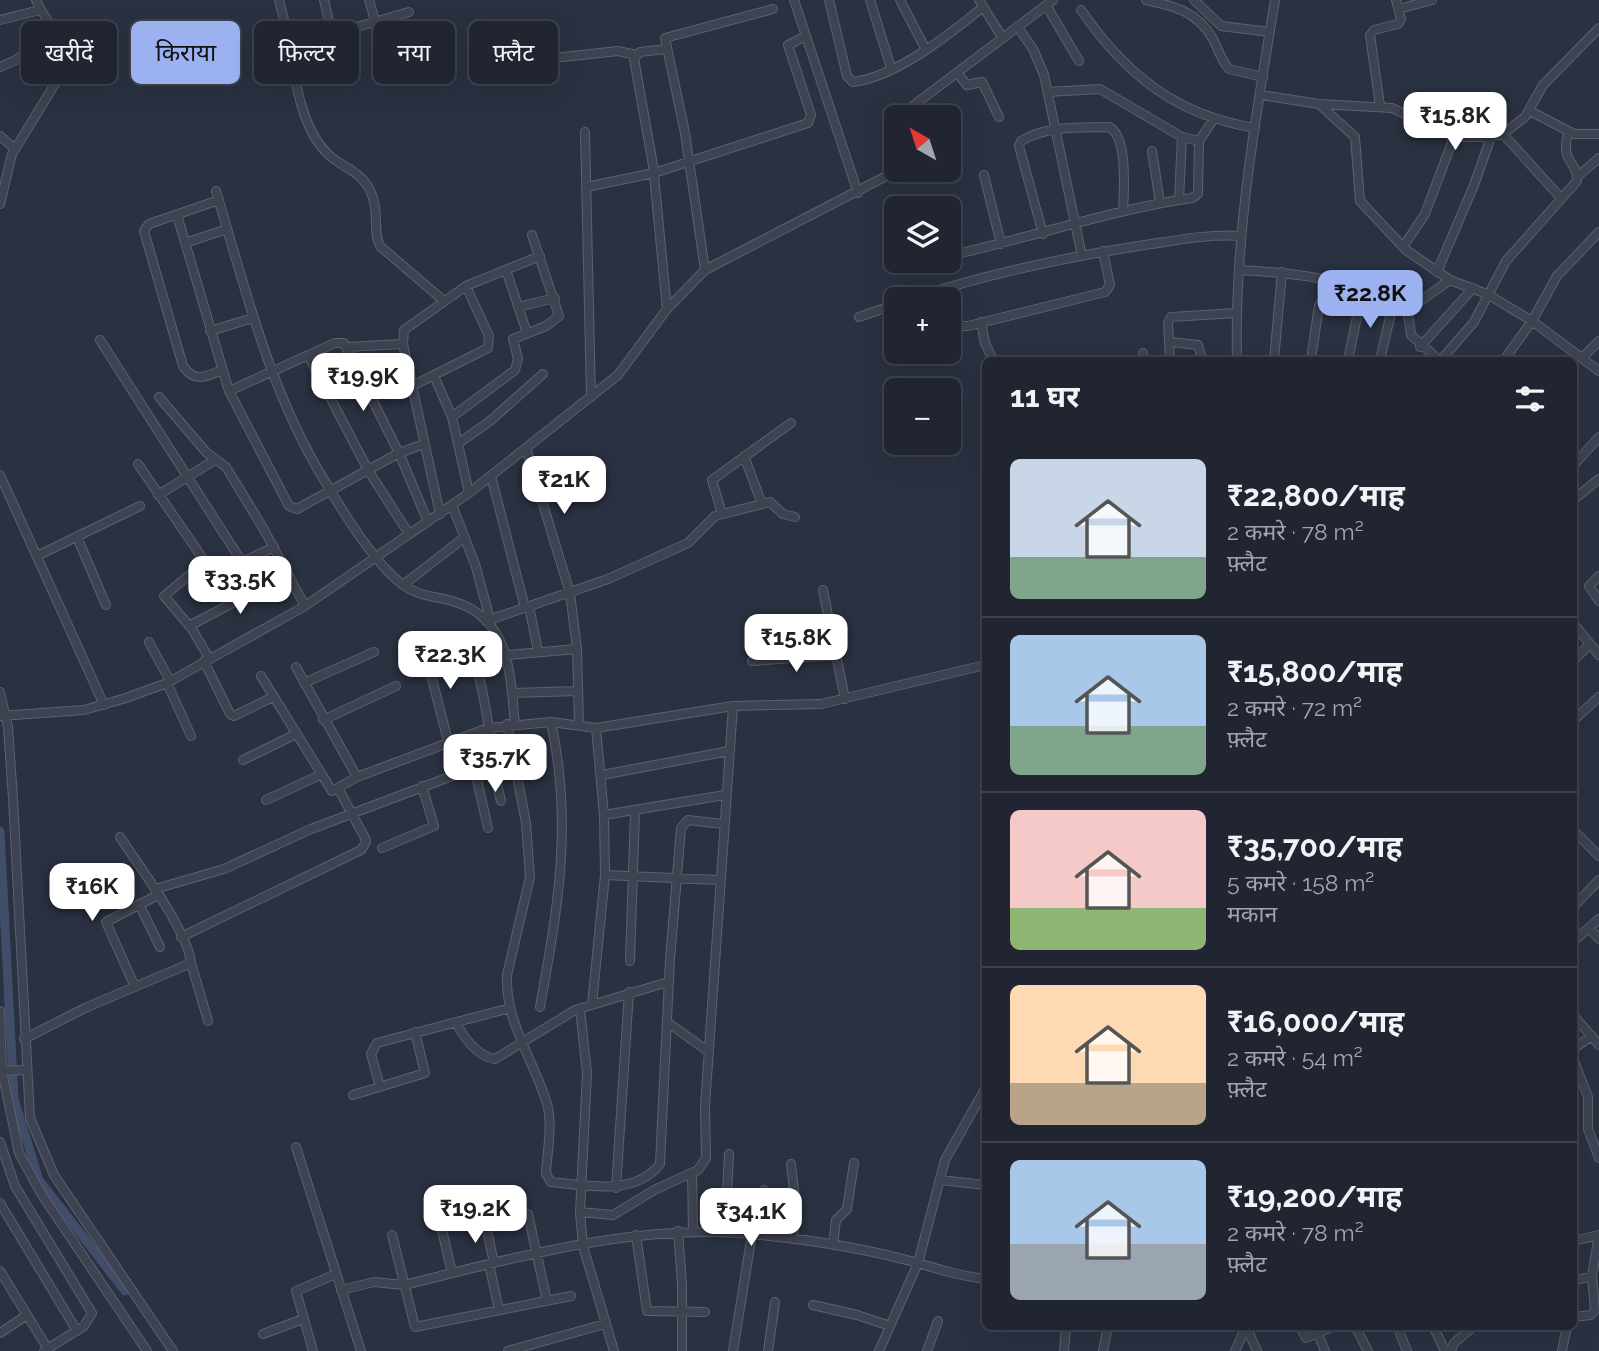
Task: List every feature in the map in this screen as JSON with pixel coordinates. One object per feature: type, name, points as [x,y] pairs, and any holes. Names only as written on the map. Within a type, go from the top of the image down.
[{"type":"street","points":[[36,0],[47,21]]},
{"type":"street","points":[[279,0],[284,21]]},
{"type":"street","points":[[324,0],[329,21]]},
{"type":"street","points":[[369,0],[375,21],[409,12]]},
{"type":"street","points":[[794,0],[858,193]]},
{"type":"street","points":[[829,0],[850,80],[858,82],[926,50],[981,4],[1002,37]]},
{"type":"street","points":[[870,0],[891,68]]},
{"type":"street","points":[[900,0],[926,50]]},
{"type":"street","points":[[1146,0],[1185,10],[1197,19],[1212,37],[1229,69],[1263,77]]},
{"type":"street","points":[[1194,0],[1220,26],[1270,32]]},
{"type":"street","points":[[1237,357],[1236,313],[1243,195],[1275,0]]},
{"type":"street","points":[[1380,106],[1370,36],[1374,30],[1398,24],[1398,4],[1432,0]]},
{"type":"street","points":[[916,105],[1050,2],[1079,61]]},
{"type":"street","points":[[705,270],[690,162],[665,38],[670,34],[773,9]]},
{"type":"street","points":[[0,20],[40,10]]},
{"type":"street","points":[[1082,10],[1122,63],[1154,86],[1213,120],[1255,128]]},
{"type":"street","points":[[1017,26],[1040,62],[1082,256]]},
{"type":"street","points":[[1261,95],[1319,104],[1392,108],[1454,137],[1491,137],[1503,134],[1530,111],[1543,85],[1599,28]]},
{"type":"street","points":[[586,187],[654,173],[808,123],[811,115],[788,45],[806,36]]},
{"type":"street","points":[[558,58],[618,51],[636,55],[666,49]]},
{"type":"street","points":[[636,55],[654,173],[667,309]]},
{"type":"street","points":[[0,67],[21,56]]},
{"type":"street","points":[[958,74],[967,85],[982,82],[999,117]]},
{"type":"street","points":[[0,204],[14,148],[55,84]]},
{"type":"street","points":[[300,84],[312,133],[327,154],[356,172],[368,185],[378,213],[376,241],[444,301]]},
{"type":"street","points":[[1047,92],[1100,89],[1182,137],[1199,141]]},
{"type":"street","points":[[1319,104],[1353,134],[1356,141],[1360,201],[1403,247],[1450,280],[1488,294],[1532,321],[1599,371]]},
{"type":"street","points":[[1530,111],[1568,132],[1599,134]]},
{"type":"street","points":[[961,253],[1043,234],[1123,211],[1192,198],[1199,191],[1199,141],[1213,120]]},
{"type":"street","points":[[1043,234],[1019,146],[1026,138],[1056,128],[1109,127],[1120,136],[1123,211]]},
{"type":"street","points":[[584,132],[591,397]]},
{"type":"street","points":[[1568,132],[1564,153],[1578,176]]},
{"type":"street","points":[[1503,134],[1560,197]]},
{"type":"street","points":[[0,136],[14,148]]},
{"type":"street","points":[[1179,200],[1182,137]]},
{"type":"street","points":[[1403,247],[1425,214],[1454,137]]},
{"type":"street","points":[[1437,272],[1491,137]]},
{"type":"street","points":[[1152,151],[1160,203]]},
{"type":"street","points":[[1443,357],[1474,322],[1506,261],[1576,182],[1578,176],[1599,158]]},
{"type":"street","points":[[984,175],[1001,244]]},
{"type":"street","points":[[3,715],[71,711],[104,705],[169,682],[305,606],[469,493],[591,397],[628,364],[667,309],[705,270],[884,178]]},
{"type":"street","points":[[216,191],[270,372],[331,491],[377,555],[403,585],[420,595],[461,604],[488,620],[570,593],[688,543],[710,519],[722,514],[772,502],[783,514],[795,517]]},
{"type":"street","points":[[219,200],[149,224],[144,231],[179,356],[193,378],[222,370]]},
{"type":"street","points":[[177,215],[229,391],[289,506],[298,509],[399,453],[424,444]]},
{"type":"street","points":[[185,243],[227,229]]},
{"type":"street","points":[[1506,357],[1532,321],[1557,276],[1599,232]]},
{"type":"street","points":[[452,417],[516,370],[518,359],[512,342],[557,319],[555,298],[532,235]]},
{"type":"street","points":[[961,288],[1102,251],[1203,235],[1241,236]]},
{"type":"street","points":[[961,326],[1105,292],[1110,285],[1102,251]]},
{"type":"street","points":[[440,514],[402,344],[404,330],[411,322],[466,286],[540,256]]},
{"type":"street","points":[[506,270],[527,333]]},
{"type":"street","points":[[1238,271],[1282,272],[1363,288],[1407,306],[1416,305],[1450,280]]},
{"type":"street","points":[[1274,357],[1282,272]]},
{"type":"street","points":[[412,386],[482,353],[490,343],[466,286]]},
{"type":"street","points":[[1349,357],[1363,288]]},
{"type":"street","points":[[1420,347],[1473,288]]},
{"type":"street","points":[[518,307],[555,298]]},
{"type":"street","points":[[1381,357],[1394,300]]},
{"type":"street","points":[[1311,357],[1319,305]]},
{"type":"street","points":[[1407,306],[1411,335],[1420,347],[1435,357]]},
{"type":"street","points":[[859,317],[884,308]]},
{"type":"street","points":[[1170,357],[1168,323],[1174,316],[1236,313]]},
{"type":"street","points":[[210,331],[253,318]]},
{"type":"street","points":[[981,322],[985,343],[992,357]]},
{"type":"street","points":[[100,340],[242,562]]},
{"type":"street","points":[[229,391],[340,341],[346,347],[399,453],[428,522]]},
{"type":"street","points":[[1582,358],[1599,341]]},
{"type":"street","points":[[1171,342],[1198,345],[1201,357]]},
{"type":"street","points":[[346,347],[402,344]]},
{"type":"street","points":[[307,355],[368,470],[409,534]]},
{"type":"street","points":[[459,443],[490,421],[543,374]]},
{"type":"street","points":[[434,376],[452,417],[469,493]]},
{"type":"street","points":[[159,397],[215,460],[226,467],[274,547],[305,606]]},
{"type":"street","points":[[722,514],[712,480],[791,423]]},
{"type":"street","points":[[1577,462],[1599,437]]},
{"type":"street","points":[[526,448],[570,593],[577,649],[579,725]]},
{"type":"street","points":[[744,456],[762,504]]},
{"type":"street","points":[[158,495],[215,460]]},
{"type":"street","points":[[138,464],[212,572],[223,571],[274,547]]},
{"type":"street","points":[[0,475],[104,705]]},
{"type":"street","points":[[491,476],[538,650]]},
{"type":"street","points":[[1577,497],[1599,479]]},
{"type":"street","points":[[452,505],[465,537],[488,620],[507,655],[512,693],[511,724],[526,823],[530,877],[508,975],[510,1008],[548,1110],[547,1180],[616,1188],[652,1172],[662,1160],[668,982],[683,824],[691,820],[723,824]]},
{"type":"street","points":[[37,556],[140,506]]},
{"type":"street","points":[[77,537],[106,605]]},
{"type":"street","points":[[403,585],[465,537]]},
{"type":"street","points":[[188,576],[170,587],[164,596],[189,626],[230,714],[234,716],[273,697]]},
{"type":"street","points":[[1599,576],[1589,586],[1599,601]]},
{"type":"street","points":[[189,626],[277,580]]},
{"type":"street","points":[[823,590],[845,699]]},
{"type":"street","points":[[1577,630],[1599,655]]},
{"type":"street","points":[[470,636],[500,801]]},
{"type":"street","points":[[149,642],[191,736]]},
{"type":"street","points":[[1577,657],[1590,644]]},
{"type":"street","points":[[424,649],[448,741]]},
{"type":"street","points":[[507,655],[538,650],[577,649]]},
{"type":"street","points":[[304,683],[374,652]]},
{"type":"street","points":[[752,661],[837,655]]},
{"type":"street","points":[[261,676],[331,790],[448,741],[488,728],[551,722],[596,728],[733,706],[821,704],[982,666]]},
{"type":"street","points":[[296,667],[357,777]]},
{"type":"street","points":[[323,720],[396,686]]},
{"type":"street","points":[[512,693],[578,691]]},
{"type":"street","points":[[0,692],[13,799],[24,1039],[23,1070],[30,1118],[47,1163],[173,1351]]},
{"type":"street","points":[[1577,717],[1599,697]]},
{"type":"street","points":[[580,1212],[613,1215],[656,1189],[692,1173],[703,1166],[706,1158],[705,1107],[733,706]]},
{"type":"street","points":[[540,1007],[562,878],[563,788],[551,722]]},
{"type":"street","points":[[592,1004],[605,875],[602,775],[596,728]]},
{"type":"street","points":[[243,760],[296,734]]},
{"type":"street","points":[[602,775],[729,751]]},
{"type":"street","points":[[135,987],[106,922],[156,892],[224,869],[296,835],[491,760]]},
{"type":"street","points":[[474,767],[488,828]]},
{"type":"street","points":[[266,800],[320,775]]},
{"type":"street","points":[[382,848],[435,827],[422,786]]},
{"type":"street","points":[[181,937],[361,849],[366,842],[354,812],[338,788]]},
{"type":"street","points":[[604,815],[725,795]]},
{"type":"street","points":[[630,961],[635,876],[635,812]]},
{"type":"street","points":[[1577,834],[1597,850]]},
{"type":"street","points":[[120,837],[181,937],[208,1021]]},
{"type":"street","points":[[605,875],[719,880]]},
{"type":"street","points":[[1577,903],[1599,880]]},
{"type":"street","points":[[139,904],[160,947]]},
{"type":"street","points":[[1577,938],[1599,919]]},
{"type":"street","points":[[1589,928],[1599,939]]},
{"type":"street","points":[[24,1039],[191,963]]},
{"type":"street","points":[[456,1022],[466,1040],[491,1060],[580,1009],[668,982]]},
{"type":"street","points":[[616,1188],[629,992]]},
{"type":"street","points":[[380,1087],[372,1048],[377,1042],[510,1008]]},
{"type":"street","points":[[580,1009],[587,1073],[580,1212],[583,1246],[614,1351]]},
{"type":"street","points":[[0,1011],[2,1070],[8,1113],[24,1164],[147,1351]]},
{"type":"street","points":[[1577,1019],[1599,1045]]},
{"type":"street","points":[[667,1022],[709,1052]]},
{"type":"street","points":[[353,1095],[425,1073],[415,1032]]},
{"type":"street","points":[[1577,1046],[1592,1036]]},
{"type":"street","points":[[1577,1068],[1588,1097],[1588,1129],[1599,1158]]},
{"type":"street","points":[[2,1070],[23,1070]]},
{"type":"street","points":[[878,1351],[918,1263],[945,1160],[982,1093]]},
{"type":"street","points":[[0,1142],[15,1186],[91,1309],[90,1320],[78,1331],[46,1350],[0,1271]]},
{"type":"street","points":[[296,1147],[361,1351]]},
{"type":"street","points":[[725,1232],[729,1154]]},
{"type":"street","points":[[833,1244],[836,1220],[847,1209],[854,1163]]},
{"type":"street","points":[[791,1164],[795,1200],[793,1239]]},
{"type":"street","points":[[692,1173],[693,1231]]},
{"type":"street","points":[[940,1180],[982,1185]]},
{"type":"street","points":[[733,1351],[749,1211],[762,1205],[764,1190]]},
{"type":"street","points":[[0,1205],[78,1331]]},
{"type":"street","points":[[528,1214],[547,1301]]},
{"type":"street","points":[[485,1221],[499,1310]]},
{"type":"street","points":[[441,1226],[452,1273]]},
{"type":"street","points":[[341,1290],[374,1282],[404,1285],[636,1235],[678,1231],[725,1232],[833,1244],[918,1263],[954,1275],[982,1279]]},
{"type":"street","points":[[678,1231],[682,1351]]},
{"type":"street","points":[[392,1235],[415,1327],[571,1296]]},
{"type":"street","points":[[636,1235],[646,1310],[705,1312]]},
{"type":"street","points":[[1577,1240],[1599,1235],[1592,1276],[1594,1313],[1577,1316]]},
{"type":"street","points":[[313,1351],[297,1289],[336,1274]]},
{"type":"street","points":[[1577,1279],[1592,1276]]},
{"type":"street","points":[[0,1290],[8,1285]]},
{"type":"street","points":[[768,1351],[775,1303]]},
{"type":"street","points":[[813,1306],[857,1315],[890,1326]]},
{"type":"street","points":[[0,1333],[27,1315]]},
{"type":"street","points":[[263,1334],[303,1319]]},
{"type":"street","points":[[927,1351],[938,1321]]},
{"type":"street","points":[[508,1351],[605,1324]]},
{"type":"street","points":[[1064,1351],[1066,1330]]},
{"type":"street","points":[[1103,1351],[1107,1330]]},
{"type":"street","points":[[1235,1351],[1245,1330]]},
{"type":"street","points":[[1247,1330],[1257,1351]]},
{"type":"street","points":[[1302,1330],[1306,1338],[1326,1330]]},
{"type":"street","points":[[1357,1330],[1368,1351]]},
{"type":"street","points":[[1399,1330],[1407,1351]]},
{"type":"street","points":[[1435,1330],[1445,1351]]},
{"type":"street","points":[[1451,1351],[1454,1343],[1469,1330]]},
{"type":"street","points":[[1562,1351],[1566,1330]]},
{"type":"street","points":[[1318,1334],[1325,1351]]},
{"type":"waterway","points":[[0,831],[14,1099],[39,1180],[125,1291]]}]
